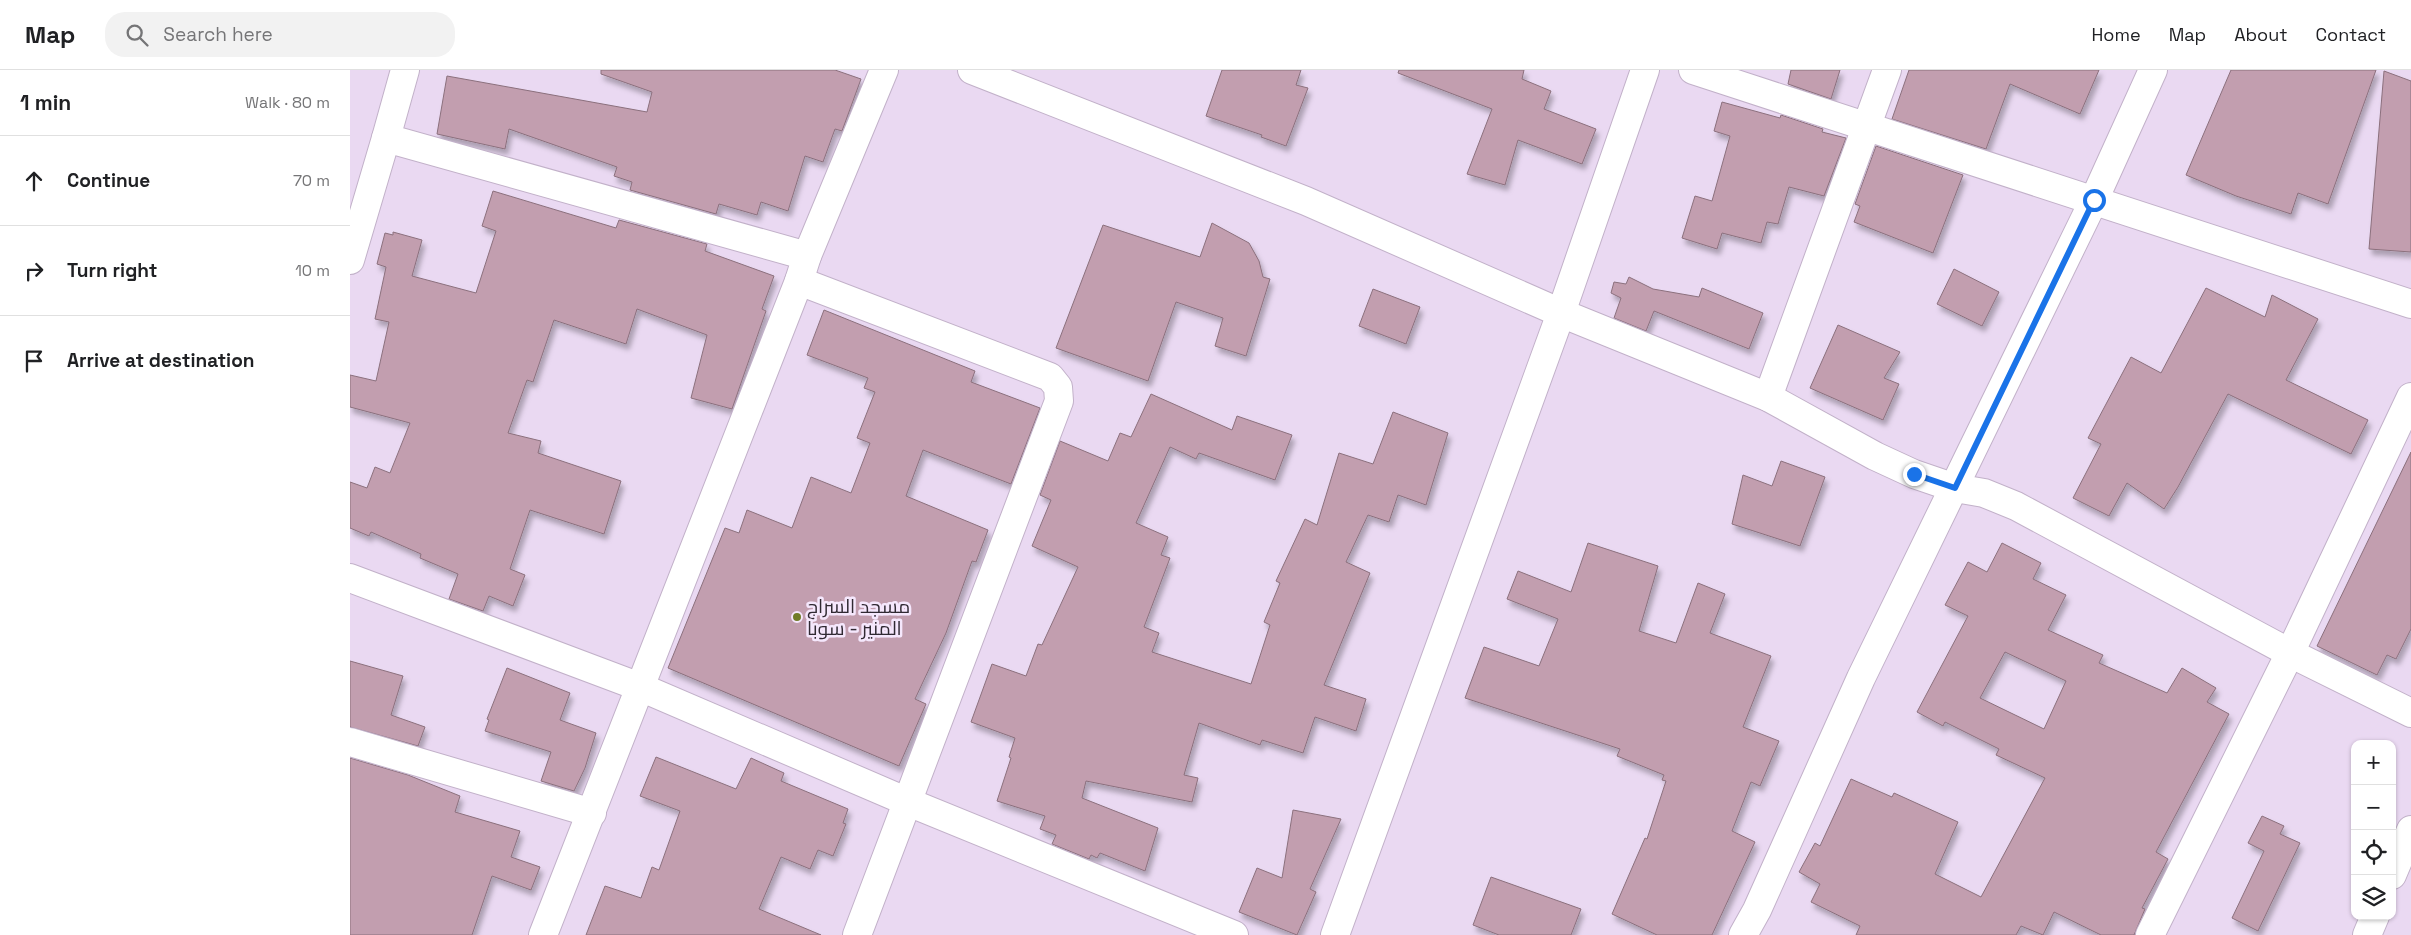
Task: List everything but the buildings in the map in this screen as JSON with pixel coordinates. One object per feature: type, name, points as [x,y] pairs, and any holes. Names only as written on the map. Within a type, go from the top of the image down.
[{"type":"street","points":[[350,260],[405,70]]},
{"type":"street","points":[[543,935],[803,269],[884,70]]},
{"type":"street","points":[[972,70],[1306,202],[1561,313],[1768,397],[1876,456],[1914,474],[1955,488],[1984,493],[2016,506],[2290,653],[2411,713]]},
{"type":"street","points":[[1335,935],[1561,313],[1644,70]]},
{"type":"street","points":[[1694,70],[2411,304]]},
{"type":"street","points":[[1768,397],[1887,70]]},
{"type":"street","points":[[1744,935],[1862,678],[2094,200],[2153,70]]},
{"type":"street","points":[[386,138],[803,269],[1050,377],[1058,387],[1059,401],[857,935]]},
{"type":"street","points":[[2150,935],[2290,653],[2411,397]]},
{"type":"street","points":[[350,578],[640,687],[908,802],[1234,935]]},
{"type":"street","points":[[350,742],[592,813]]},
{"type":"street","points":[[2396,866],[2411,830]]},
{"type":"street","points":[[2367,935],[2373,920]]},
{"type":"place","name":"مسجد السراج المنير - سوبا","points":[[797,617]]},
{"type":"route","points":[[1914,474],[1955,488],[2094,200]]}]
